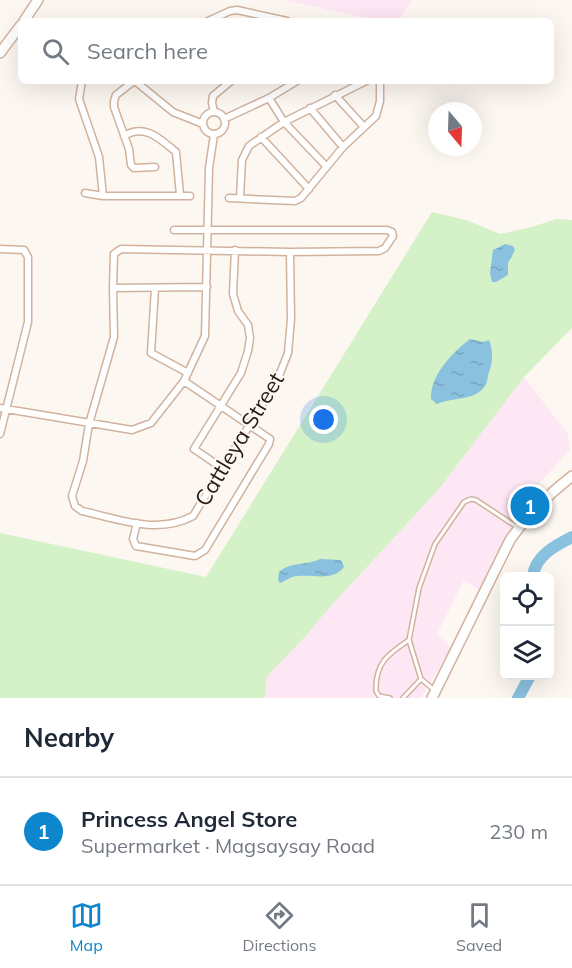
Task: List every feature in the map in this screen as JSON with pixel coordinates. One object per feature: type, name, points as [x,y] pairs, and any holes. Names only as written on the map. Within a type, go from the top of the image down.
[{"type":"main road","points":[[26,18],[38,0]]},
{"type":"main road","points":[[0,53],[18,29]]},
{"type":"main road","points":[[434,694],[502,555],[519,528],[572,476]]},
{"type":"street","points":[[215,18],[237,10],[273,18]]},
{"type":"street","points":[[82,84],[79,99],[99,157],[103,196]]},
{"type":"street","points":[[131,84],[116,95],[114,107],[129,149],[131,165],[134,168],[155,167]]},
{"type":"street","points":[[139,84],[173,112],[203,124]]},
{"type":"street","points":[[214,112],[213,96],[227,84]]},
{"type":"street","points":[[224,119],[269,98],[292,84]]},
{"type":"street","points":[[240,198],[242,160],[249,146],[284,122],[359,84]]},
{"type":"street","points":[[229,198],[295,201],[301,198],[343,147],[376,116],[380,101],[380,84]]},
{"type":"street","points":[[335,95],[364,127]]},
{"type":"street","points":[[269,98],[284,122],[326,166]]},
{"type":"street","points":[[310,108],[343,147]]},
{"type":"street","points":[[3,409],[132,430],[151,423],[184,381],[206,336],[209,168],[214,135],[223,129],[224,119],[220,114],[214,112],[205,117],[203,124],[205,130],[214,135]]},
{"type":"street","points":[[124,136],[134,129],[143,130],[176,152],[180,195]]},
{"type":"street","points":[[261,137],[309,189]]},
{"type":"street","points":[[85,193],[103,196],[190,196]]},
{"type":"street","points":[[174,230],[387,230],[392,232],[393,236],[385,248],[379,251],[290,252]]},
{"type":"street","points":[[0,249],[24,250],[28,257],[28,322],[3,409],[0,434]]},
{"type":"street","name":"Cattleya Street","points":[[121,249],[207,249],[290,252],[291,319],[288,353],[277,381],[193,516],[183,522],[154,527],[82,511],[75,506],[72,496],[89,424],[114,338],[112,288],[114,254],[121,249]]},
{"type":"street","points":[[222,468],[194,448],[241,373],[248,351],[250,338],[248,325],[238,311],[233,294],[235,250]]},
{"type":"street","points":[[112,288],[207,287]]},
{"type":"street","points":[[156,288],[151,353],[188,373]]},
{"type":"street","points":[[137,523],[133,539],[136,546],[195,556],[205,550],[269,444],[270,439],[267,436],[250,427],[184,381]]},
{"type":"lane","points":[[434,694],[421,679],[409,640],[419,588],[435,544],[464,502],[471,499],[519,528]]},
{"type":"lane","points":[[390,698],[379,696],[375,691],[380,668],[387,654],[409,640]]},
{"type":"lane","points":[[402,698],[421,679]]},
{"type":"shaded area","points":[[284,0],[412,0],[400,18],[367,18]]},
{"type":"shaded area","points":[[524,377],[568,434],[570,450],[520,504],[526,511],[517,520],[496,553],[479,590],[464,580],[437,634],[451,648],[421,698],[266,698],[267,676],[439,489]]},
{"type":"green space","points":[[432,212],[466,220],[500,234],[556,219],[572,220],[572,328],[524,377],[439,489],[267,676],[265,698],[0,698],[0,533],[206,577]]},
{"type":"water","points":[[505,244],[513,246],[515,250],[508,263],[508,275],[492,282],[490,273],[493,250]]},
{"type":"water","points":[[470,339],[483,342],[489,340],[492,360],[486,384],[476,394],[437,404],[431,399],[438,373],[450,357]]},
{"type":"water","points":[[320,559],[341,560],[344,567],[339,572],[328,576],[295,576],[280,583],[278,580],[279,572],[284,569]]},
{"type":"waterway","points":[[534,572],[542,557],[572,537]]},
{"type":"waterway","points":[[518,698],[528,680]]},
{"type":"place","name":"Princess Angel Store","points":[[530,506]]}]
